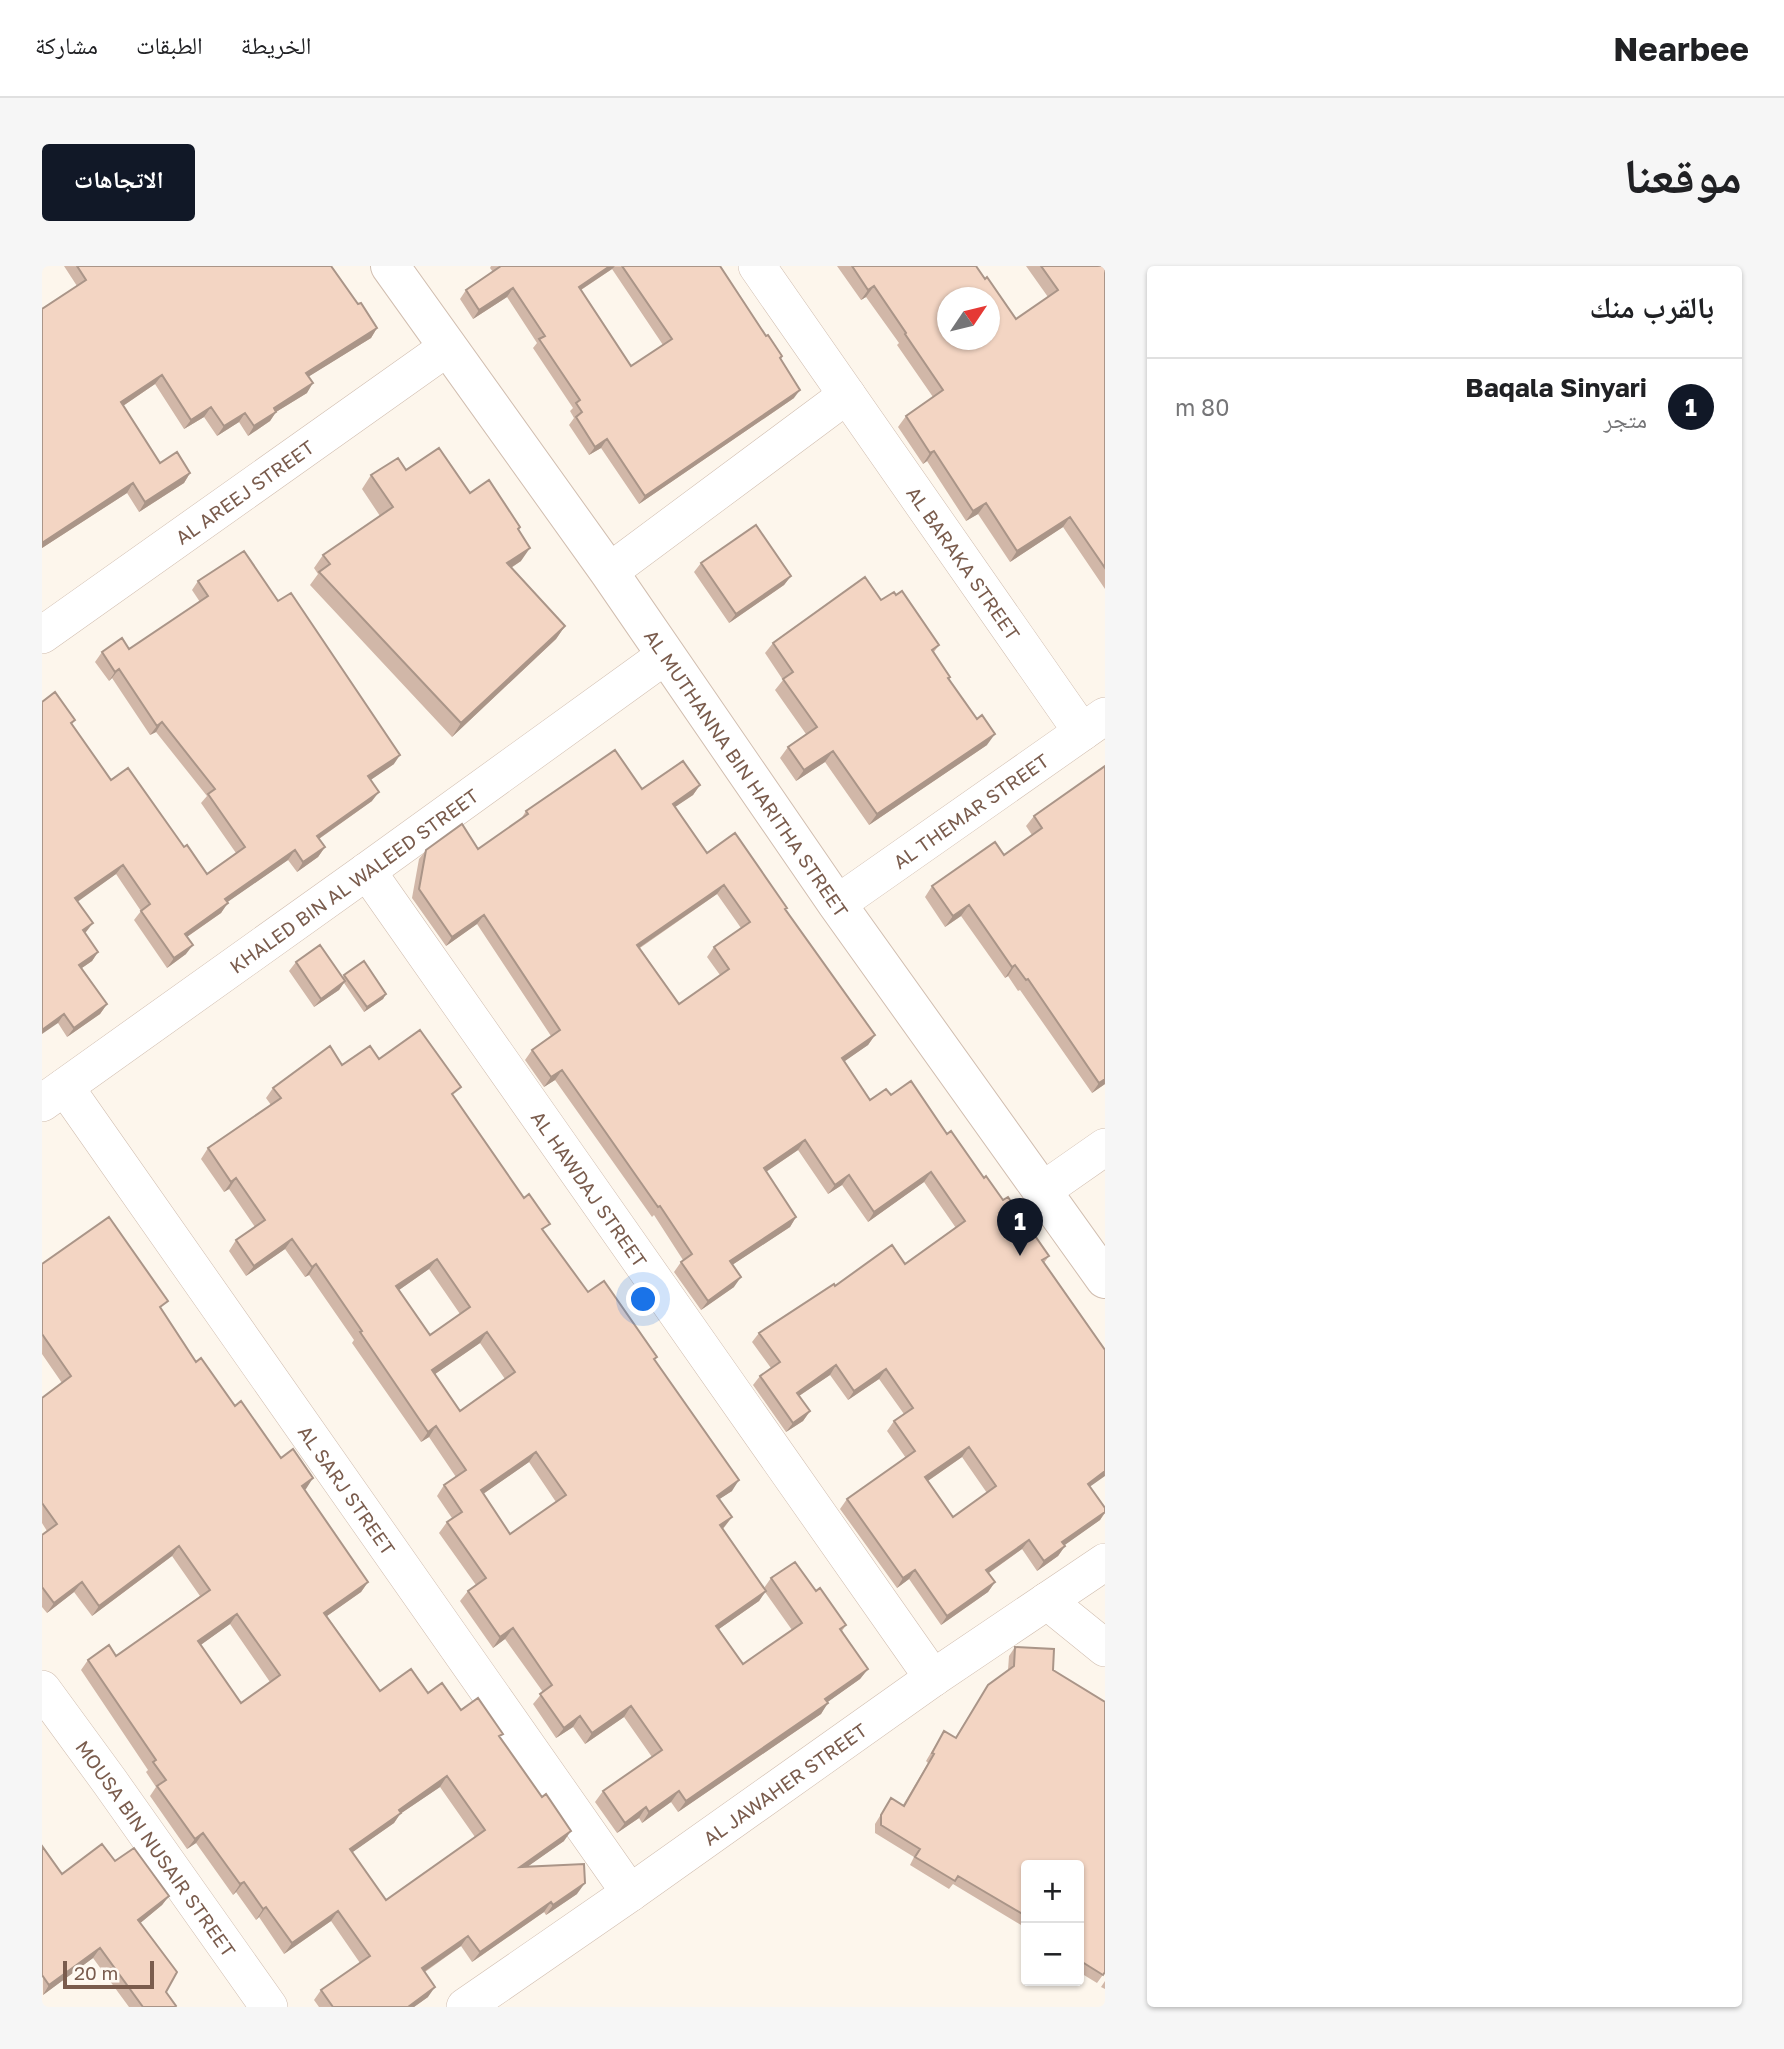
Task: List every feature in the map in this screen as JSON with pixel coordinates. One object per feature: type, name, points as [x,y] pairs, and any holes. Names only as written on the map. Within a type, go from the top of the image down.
[{"type":"street","name":"AL MUTHANNA BIN HARITHA STREET","points":[[390,266],[609,572],[837,904],[1105,1279]]},
{"type":"street","name":"AL BARAKA STREET","points":[[757,266],[847,395],[1093,724]]},
{"type":"street","name":"AL AREEJ STREET","points":[[42,635],[447,347]]},
{"type":"street","points":[[609,572],[847,395]]},
{"type":"street","name":"KHALED BIN AL WALEED STREET","points":[[54,1095],[666,655]]},
{"type":"street","name":"AL THEMAR STREET","points":[[837,904],[1093,724]]},
{"type":"street","name":"AL HAWDAJ STREET","points":[[368,871],[933,1678]]},
{"type":"street","name":"AL SARJ STREET","points":[[54,1095],[630,1894]]},
{"type":"street","points":[[1042,1191],[1105,1147]]},
{"type":"street","name":"AL JAWAHER STREET","points":[[466,2007],[933,1678],[1105,1562]]},
{"type":"street","points":[[1047,1601],[1105,1648]]},
{"type":"street","name":"MOUSA BIN NUSAIR STREET","points":[[42,1689],[110,1782],[262,2005]]},
{"type":"building","points":[[77,266],[331,266],[377,328],[306,373],[313,383],[274,408],[276,412],[254,426],[245,413],[224,426],[211,407],[191,420],[162,375],[121,402],[160,463],[177,452],[190,473],[145,502],[133,483],[42,543],[42,309],[86,280]]},
{"type":"building","points":[[501,266],[610,266],[579,287],[631,366],[672,339],[622,266],[720,266],[782,356],[780,358],[800,390],[645,496],[607,439],[595,447],[576,417],[582,412],[576,403],[580,400],[539,339],[545,336],[513,288],[479,310],[466,290]]},
{"type":"building","points":[[852,266],[976,266],[994,287],[937,287],[937,350],[1000,350],[1000,296],[1016,319],[1058,290],[1041,266],[1105,266],[1105,568],[1070,517],[1017,551],[986,503],[973,511],[934,451],[930,453],[906,416],[943,390],[874,286],[868,290]]},
{"type":"building","points":[[439,448],[470,493],[489,480],[520,527],[518,529],[530,548],[507,563],[565,626],[461,723],[319,572],[330,564],[323,555],[393,507],[371,475],[398,458],[406,470]]},
{"type":"building","points":[[756,525],[791,576],[736,614],[701,563]]},
{"type":"building","points":[[244,551],[278,601],[291,593],[400,755],[368,776],[379,792],[317,836],[325,847],[303,862],[295,850],[225,899],[228,903],[185,934],[193,945],[174,958],[141,911],[150,904],[123,865],[75,898],[93,923],[83,930],[98,952],[79,965],[107,1004],[74,1028],[64,1014],[42,1030],[42,702],[55,692],[75,720],[71,723],[111,780],[128,768],[184,847],[187,845],[207,874],[245,847],[208,794],[215,789],[162,722],[157,726],[119,669],[115,672],[102,652],[122,638],[129,649],[208,596],[198,581]]},
{"type":"building","points":[[865,577],[881,600],[894,592],[896,595],[902,591],[939,645],[932,650],[950,677],[948,678],[977,719],[982,715],[995,734],[877,814],[833,751],[804,770],[788,747],[817,727],[783,679],[793,672],[773,643]]},
{"type":"building","points":[[615,750],[642,789],[683,761],[700,785],[673,804],[707,853],[735,833],[787,908],[785,909],[875,1035],[842,1058],[870,1100],[886,1089],[891,1095],[911,1081],[947,1134],[951,1131],[1003,1200],[1008,1197],[1049,1256],[1042,1260],[1105,1350],[1105,1471],[1088,1484],[1105,1512],[1062,1542],[1065,1546],[1044,1561],[1029,1540],[986,1570],[995,1582],[947,1616],[915,1570],[903,1578],[847,1499],[915,1451],[894,1421],[913,1408],[886,1369],[854,1391],[836,1365],[797,1393],[810,1411],[793,1423],[760,1376],[780,1362],[759,1333],[834,1284],[835,1286],[892,1245],[905,1264],[965,1221],[931,1172],[874,1212],[849,1175],[835,1185],[805,1140],[764,1168],[796,1217],[730,1261],[741,1277],[708,1301],[681,1262],[692,1254],[660,1206],[658,1207],[562,1070],[551,1077],[532,1050],[560,1030],[484,915],[452,937],[419,889],[426,850],[462,824],[478,849],[528,814],[526,811]],"holes":[[[724,885],[750,922],[714,947],[729,969],[679,1004],[637,945]],[[969,1447],[996,1486],[953,1517],[925,1477]]]},
{"type":"building","points":[[1105,766],[1105,1079],[1099,1083],[1028,979],[1026,980],[1015,965],[1012,967],[969,905],[953,916],[932,886],[995,842],[1004,855],[1042,828],[1034,816]]},
{"type":"building","points":[[320,945],[345,981],[321,999],[296,962]]},
{"type":"building","points":[[364,961],[386,994],[367,1007],[344,975]]},
{"type":"building","points":[[420,1030],[461,1087],[452,1094],[524,1198],[529,1194],[550,1224],[542,1229],[588,1292],[604,1281],[657,1357],[654,1359],[739,1480],[717,1496],[732,1517],[720,1525],[766,1591],[716,1626],[743,1664],[802,1623],[771,1578],[795,1562],[816,1591],[820,1588],[846,1625],[840,1629],[868,1669],[825,1699],[828,1703],[686,1801],[679,1791],[649,1812],[646,1807],[625,1823],[603,1791],[662,1750],[631,1706],[592,1733],[580,1716],[564,1728],[540,1694],[552,1685],[513,1628],[500,1637],[468,1591],[486,1578],[447,1522],[462,1512],[444,1485],[466,1470],[436,1426],[428,1432],[316,1264],[312,1267],[292,1239],[254,1266],[236,1240],[265,1220],[236,1178],[231,1182],[208,1148],[281,1098],[273,1088],[330,1046],[342,1065],[370,1046],[379,1059]],"holes":[[[437,1259],[470,1307],[430,1335],[396,1286]],[[487,1332],[515,1372],[460,1411],[432,1370]],[[536,1452],[566,1495],[510,1534],[481,1490]]]},
{"type":"building","points":[[109,1217],[168,1301],[160,1307],[196,1362],[201,1358],[235,1406],[241,1401],[281,1458],[293,1449],[313,1478],[302,1486],[368,1582],[324,1613],[380,1691],[411,1669],[428,1693],[442,1683],[461,1710],[478,1698],[503,1734],[499,1736],[542,1797],[546,1794],[571,1831],[520,1867],[584,1864],[585,1883],[553,1905],[551,1902],[480,1952],[468,1936],[422,1968],[435,1987],[408,2007],[333,2007],[321,1990],[370,1956],[338,1911],[292,1943],[244,1882],[240,1884],[203,1833],[195,1839],[157,1786],[166,1780],[153,1762],[156,1760],[88,1660],[109,1645],[116,1656],[210,1590],[179,1546],[99,1606],[82,1582],[54,1603],[42,1587],[42,1535],[57,1524],[42,1503],[42,1398],[71,1376],[42,1334],[42,1264]],"holes":[[[237,1614],[280,1675],[241,1703],[198,1641]],[[447,1776],[485,1830],[386,1900],[350,1849]]]},
{"type":"building","points":[[1015,1647],[1054,1649],[1053,1670],[1105,1702],[1103,1975],[1084,1963],[1084,1860],[1021,1860],[1021,1913],[958,1876],[955,1881],[915,1857],[920,1849],[881,1825],[881,1815],[891,1798],[904,1806],[944,1731],[956,1738],[988,1685],[1014,1666]]},
{"type":"building","points":[[102,1844],[115,1861],[134,1848],[169,1896],[138,1920],[177,1972],[166,1992],[175,2007],[143,2007],[100,1948],[49,1985],[42,1975],[42,1846],[62,1874]]},
{"type":"place","name":"Baqala Sinyari","points":[[1020,1256]]}]
